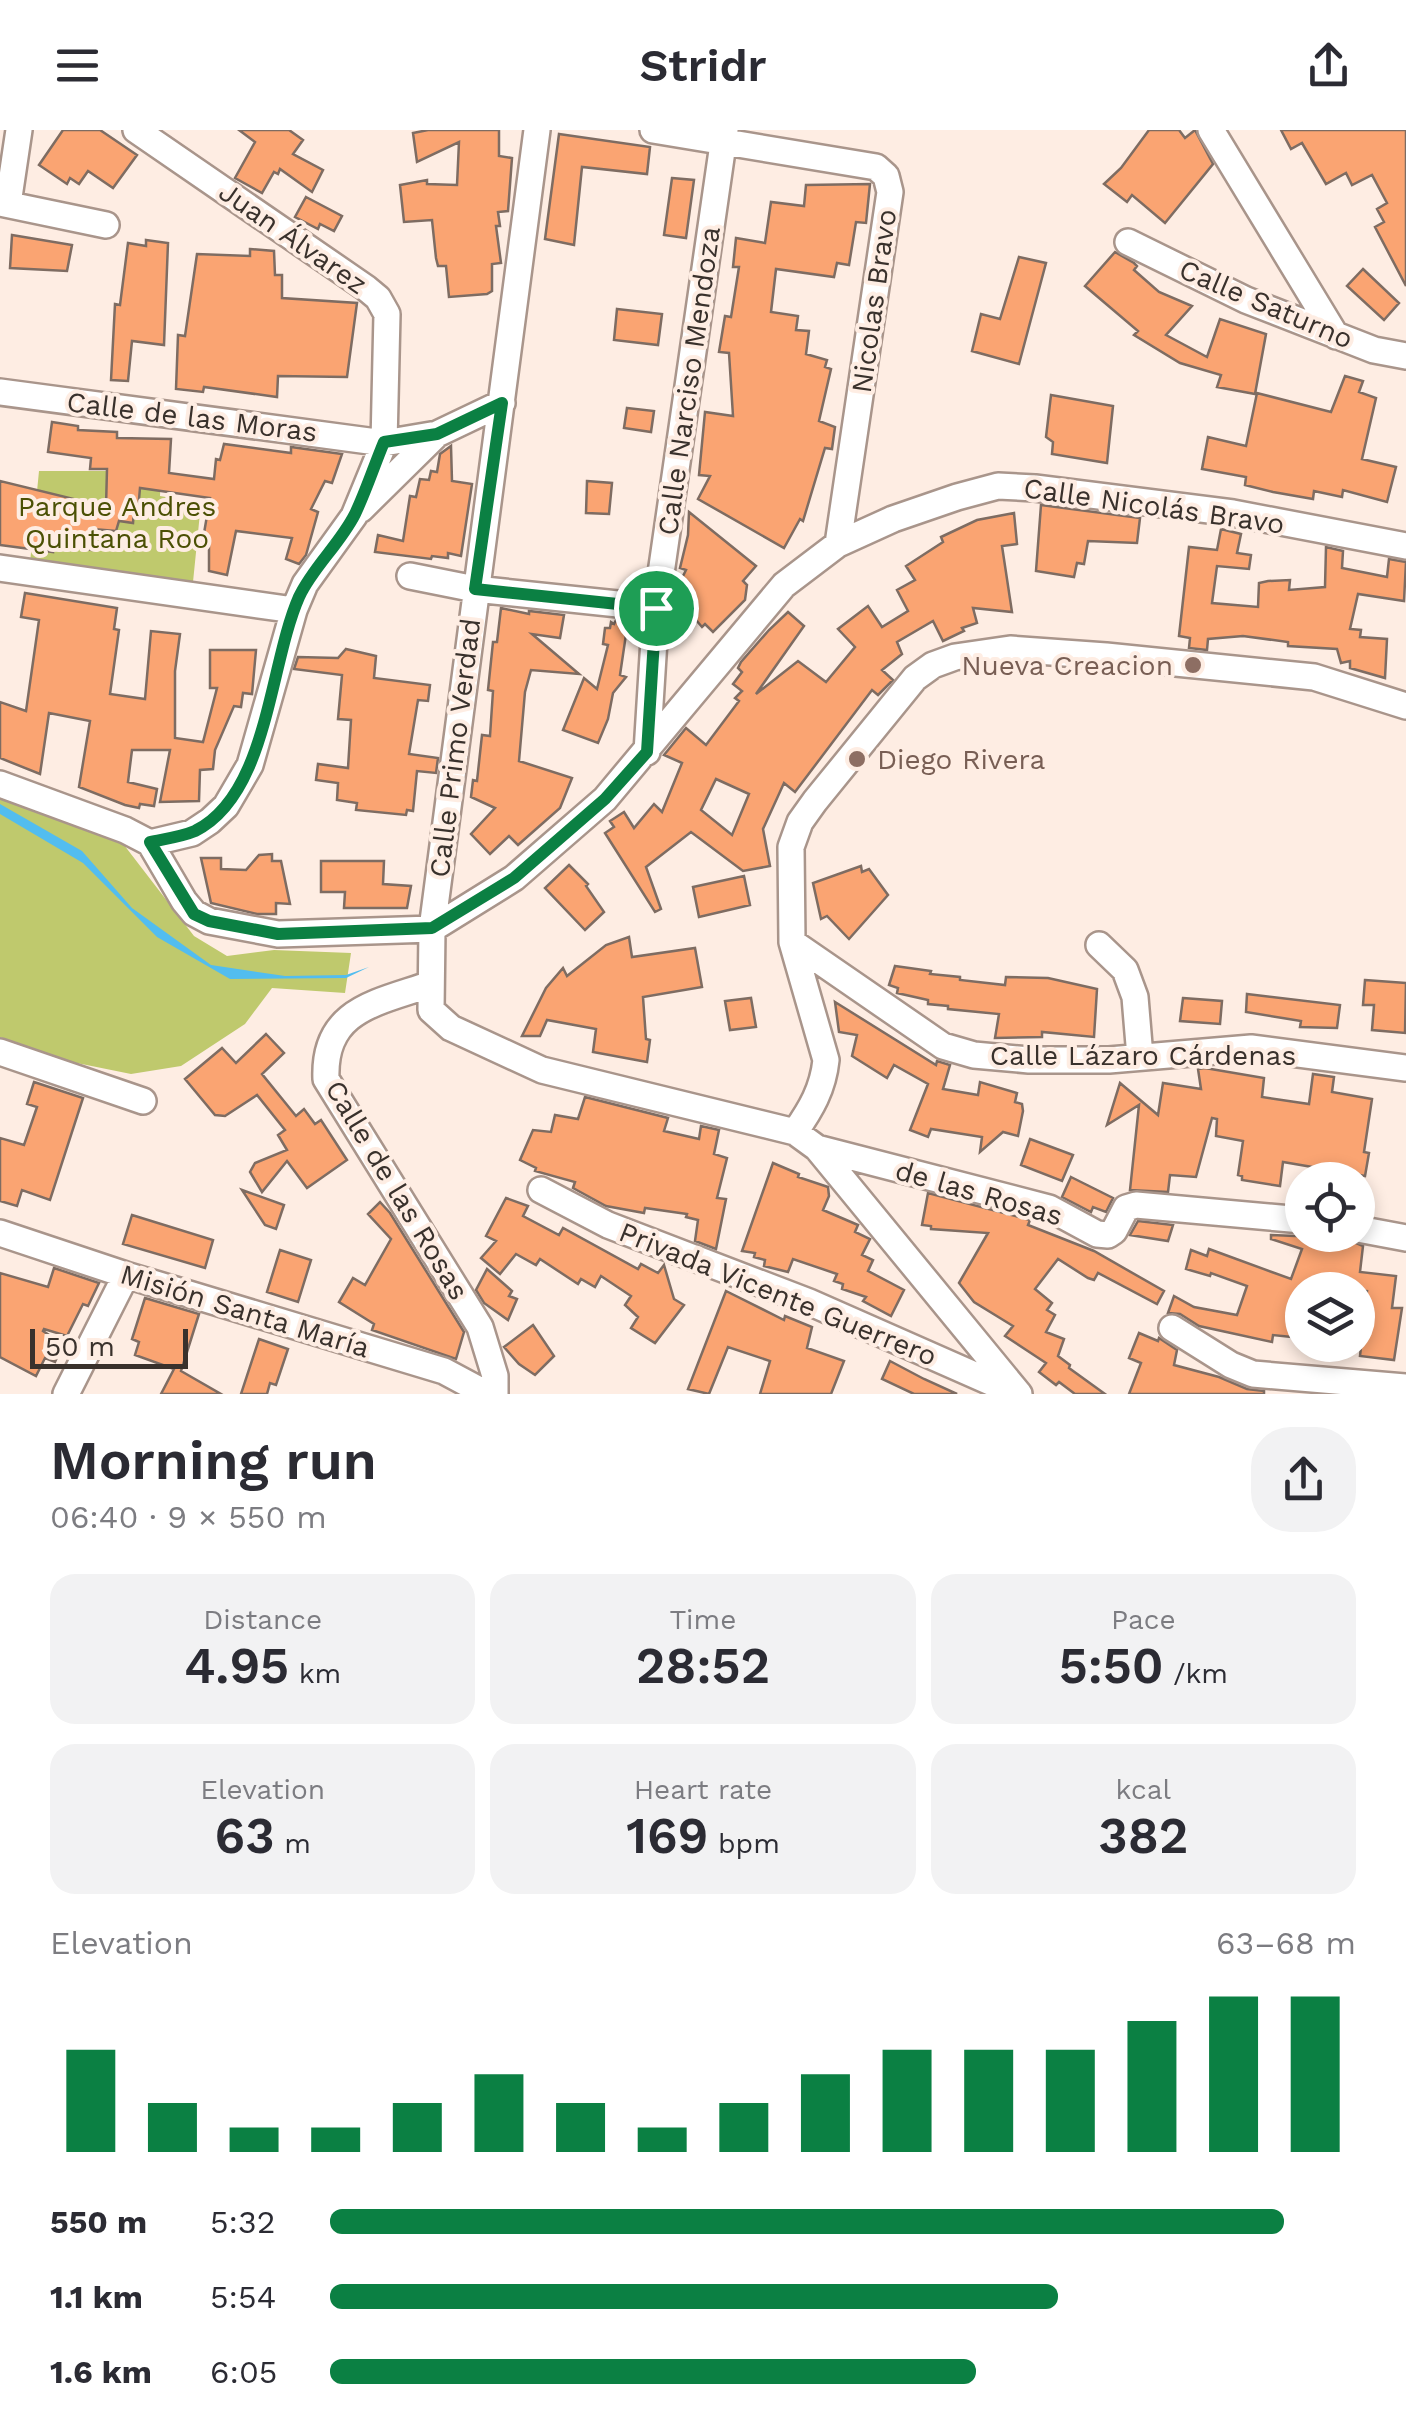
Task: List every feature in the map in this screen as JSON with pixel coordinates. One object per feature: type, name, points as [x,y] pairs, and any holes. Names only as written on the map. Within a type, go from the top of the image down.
[{"type":"street","points":[[20,130],[4,203],[106,225]]},
{"type":"street","name":"Calle Primo Verdad","points":[[431,997],[432,928],[537,130]]},
{"type":"street","name":"Nicolas Bravo","points":[[654,130],[725,135],[876,167],[886,176],[890,192],[838,544]]},
{"type":"street","points":[[1212,131],[1336,336]]},
{"type":"street","name":"Juan Álvarez","points":[[146,132],[378,298],[386,314],[384,442]]},
{"type":"street","name":"Calle Narciso Mendoza","points":[[647,752],[656,608],[725,135]]},
{"type":"street","name":"Calle Saturno","points":[[1128,242],[1246,300],[1374,350],[1406,356]]},
{"type":"street","name":"Calle de las Moras","points":[[0,392],[384,442],[437,434]]},
{"type":"street","points":[[0,784],[150,842],[192,832],[226,806],[250,765],[294,610],[305,584],[354,516],[437,434],[502,403]]},
{"type":"street","points":[[354,516],[384,442]]},
{"type":"street","name":"Calle Nicolás Bravo","points":[[150,842],[194,914],[209,921],[278,934],[432,928],[514,878],[605,799],[784,585],[838,544],[909,514],[998,486],[1233,513],[1406,546]]},
{"type":"street","points":[[0,568],[294,610]]},
{"type":"street","points":[[410,576],[475,589],[656,608]]},
{"type":"street","points":[[795,1132],[813,1106],[824,1080],[826,1060],[792,942],[791,847],[800,822],[915,678],[933,664],[1010,650],[1106,656],[1314,677],[1406,706]]},
{"type":"street","name":"Calle Lázaro Cárdenas","points":[[792,942],[943,1046],[974,1055],[1029,1060],[1251,1048],[1406,1068]]},
{"type":"street","points":[[1099,946],[1125,970],[1136,997],[1140,1057]]},
{"type":"street","points":[[431,997],[451,1028],[542,1070],[795,1132],[818,1148],[1018,1394]]},
{"type":"street","name":"Calle de las Rosas","points":[[431,997],[366,1006],[340,1027],[325,1052],[326,1079],[480,1326],[495,1376],[495,1394]]},
{"type":"street","points":[[0,1052],[142,1101]]},
{"type":"street","name":"de las Rosas","points":[[818,1148],[1048,1208],[1098,1234],[1114,1231],[1126,1208],[1136,1205],[1285,1218]]},
{"type":"street","name":"Privada Vicente Guerrero","points":[[541,1190],[608,1225],[808,1302],[1018,1394]]},
{"type":"street","points":[[1375,1232],[1406,1238]]},
{"type":"street","name":"Misión Santa María","points":[[0,1233],[126,1276],[444,1371],[487,1394]]},
{"type":"street","points":[[66,1394],[126,1276]]},
{"type":"street","points":[[1172,1328],[1254,1374],[1406,1387]]},
{"type":"green space","name":"Parque Andres Quintana Roo","points":[[39,471],[161,471],[160,496],[201,503],[193,582],[30,563]]},
{"type":"green space","points":[[0,793],[111,828],[194,936],[227,956],[274,950],[351,953],[345,993],[272,988],[245,1024],[181,1066],[131,1074],[62,1060],[0,1037]]},
{"type":"water","points":[[0,804],[82,851],[132,908],[211,965],[285,976],[346,975],[369,967],[346,978],[230,979],[157,937],[83,863],[0,814]]},
{"type":"building","points":[[63,130],[100,130],[137,155],[113,188],[88,171],[79,184],[70,178],[67,184],[39,165]]},
{"type":"building","points":[[239,130],[289,130],[303,140],[293,154],[323,170],[312,192],[280,169],[262,193],[235,178],[255,142]]},
{"type":"building","points":[[499,130],[499,156],[512,158],[508,211],[498,212],[500,226],[496,226],[501,263],[492,264],[492,291],[487,294],[449,297],[446,266],[438,266],[436,258],[432,220],[404,222],[400,185],[427,180],[427,184],[457,185],[459,142],[417,162],[413,133]]},
{"type":"building","points":[[1149,130],[1179,130],[1185,138],[1195,130],[1213,164],[1165,223],[1132,195],[1127,202],[1104,184]]},
{"type":"building","points":[[1281,130],[1406,130],[1406,286],[1375,227],[1384,222],[1377,209],[1387,203],[1372,175],[1352,185],[1346,173],[1326,184],[1302,143],[1291,149]]},
{"type":"building","points":[[559,134],[650,147],[647,174],[582,167],[574,245],[545,239]]},
{"type":"building","points":[[672,178],[694,180],[686,238],[664,235]]},
{"type":"building","points":[[870,184],[866,223],[856,222],[849,265],[837,263],[834,277],[776,269],[771,312],[798,316],[796,330],[809,331],[806,354],[827,360],[825,367],[831,369],[819,421],[835,427],[832,449],[825,448],[803,521],[800,519],[784,548],[698,499],[710,476],[699,475],[705,412],[733,416],[729,353],[719,352],[725,316],[731,317],[739,267],[733,267],[736,238],[765,243],[771,202],[804,206],[806,185]]},
{"type":"building","points":[[306,197],[342,216],[334,231],[320,224],[318,229],[295,217]]},
{"type":"building","points":[[12,235],[72,245],[67,271],[10,268]]},
{"type":"building","points":[[146,240],[168,243],[164,345],[132,341],[128,381],[111,380],[115,304],[120,305],[128,243],[146,246]]},
{"type":"building","points":[[250,249],[274,251],[275,275],[282,275],[282,298],[357,303],[347,377],[278,376],[277,397],[204,387],[203,392],[176,389],[178,335],[185,336],[197,254],[250,256]]},
{"type":"building","points":[[1115,252],[1134,263],[1134,270],[1159,292],[1192,306],[1166,335],[1207,357],[1220,319],[1266,334],[1255,394],[1217,387],[1221,375],[1180,363],[1134,335],[1138,331],[1085,286]]},
{"type":"building","points":[[1019,257],[1046,263],[1019,364],[972,351],[981,314],[1000,319]]},
{"type":"building","points":[[1363,269],[1399,303],[1384,320],[1347,286]]},
{"type":"building","points":[[617,309],[662,314],[658,345],[614,340]]},
{"type":"building","points":[[1345,376],[1363,381],[1359,392],[1376,398],[1362,459],[1396,467],[1387,502],[1343,490],[1342,497],[1314,491],[1313,499],[1273,492],[1245,485],[1246,477],[1202,469],[1208,437],[1246,446],[1257,393],[1331,412]]},
{"type":"building","points":[[1051,395],[1113,406],[1107,463],[1052,454],[1053,442],[1046,437]]},
{"type":"building","points":[[627,408],[654,411],[651,432],[624,428]]},
{"type":"building","points":[[52,422],[78,426],[78,430],[117,432],[117,438],[171,439],[169,473],[214,479],[216,459],[220,460],[224,444],[291,453],[291,447],[342,454],[332,483],[325,481],[311,509],[318,512],[306,555],[299,564],[286,559],[292,538],[236,531],[227,575],[209,571],[209,545],[202,545],[210,498],[140,488],[133,523],[119,521],[116,531],[94,529],[92,550],[53,543],[53,552],[0,545],[0,481],[106,507],[107,469],[90,469],[91,458],[48,452]]},
{"type":"building","points":[[451,446],[452,481],[472,484],[461,556],[448,553],[448,558],[431,559],[375,552],[378,535],[403,541],[410,496],[416,497],[420,479],[429,480],[431,471],[437,472],[440,454]]},
{"type":"building","points":[[587,481],[612,483],[609,514],[586,513]]},
{"type":"building","points":[[1041,505],[1140,518],[1137,543],[1088,541],[1084,564],[1077,563],[1074,577],[1036,571]]},
{"type":"building","points":[[689,512],[756,566],[743,581],[747,585],[745,600],[713,632],[705,624],[702,627],[685,607],[687,600],[677,596],[686,570],[680,568]]},
{"type":"building","points":[[1014,513],[1017,544],[1002,546],[1012,612],[973,608],[977,623],[943,641],[933,621],[897,642],[902,654],[882,670],[893,680],[878,695],[872,690],[795,792],[784,783],[763,829],[770,866],[743,871],[691,832],[646,867],[661,909],[655,912],[605,833],[614,827],[610,821],[624,812],[634,828],[654,804],[662,812],[682,763],[664,755],[686,728],[706,745],[739,701],[735,698],[742,691],[733,684],[742,672],[738,668],[741,662],[788,612],[804,626],[756,694],[798,661],[826,682],[855,647],[838,629],[868,606],[882,627],[908,611],[897,590],[915,580],[906,566],[943,542],[941,537],[977,520]],"holes":[[[716,779],[749,794],[732,835],[701,810]]]},
{"type":"building","points":[[1221,529],[1241,534],[1237,553],[1251,555],[1249,569],[1217,566],[1212,603],[1258,607],[1259,583],[1268,581],[1290,580],[1289,590],[1325,587],[1326,547],[1343,551],[1342,568],[1387,577],[1389,559],[1406,562],[1404,601],[1358,594],[1350,629],[1361,630],[1360,637],[1387,639],[1385,678],[1350,668],[1350,661],[1341,663],[1337,649],[1288,646],[1288,642],[1243,636],[1208,639],[1207,650],[1189,648],[1190,638],[1179,636],[1189,547],[1217,550]]},
{"type":"building","points":[[25,593],[117,608],[114,629],[119,630],[110,694],[145,699],[151,631],[180,634],[175,671],[175,738],[203,742],[217,688],[210,688],[210,650],[256,650],[252,694],[243,693],[241,707],[234,706],[215,750],[213,769],[200,770],[199,801],[160,802],[170,750],[132,750],[128,782],[157,789],[154,806],[125,805],[79,787],[90,721],[49,713],[40,774],[0,758],[0,702],[26,711],[39,620],[21,617]]},
{"type":"building","points":[[501,608],[564,615],[560,638],[532,634],[579,674],[531,670],[525,692],[519,761],[572,778],[560,808],[518,845],[509,836],[490,854],[471,834],[495,808],[471,797],[473,780],[477,781],[482,735],[490,736],[493,691],[488,690]]},
{"type":"building","points":[[616,620],[628,621],[620,675],[626,677],[613,693],[598,743],[563,730],[584,678],[597,689],[608,645],[603,644],[605,628]]},
{"type":"building","points":[[346,649],[376,656],[374,678],[430,685],[428,701],[418,700],[409,754],[438,758],[436,773],[417,771],[413,811],[407,810],[406,815],[356,810],[357,803],[337,800],[338,783],[316,780],[318,764],[348,768],[351,720],[338,719],[342,675],[294,669],[298,657],[338,658]]},
{"type":"building","points":[[272,854],[272,861],[281,861],[290,904],[276,903],[276,914],[257,914],[211,903],[201,858],[221,858],[221,869],[246,870],[259,855]]},
{"type":"building","points":[[321,861],[384,861],[383,884],[411,886],[407,908],[344,908],[345,892],[321,892]]},
{"type":"building","points":[[569,865],[588,884],[604,912],[585,930],[545,888]]},
{"type":"building","points":[[861,866],[862,872],[869,869],[888,895],[849,939],[827,916],[821,919],[813,883]]},
{"type":"building","points":[[744,876],[750,905],[699,917],[693,887]]},
{"type":"building","points":[[629,937],[632,957],[695,948],[702,987],[643,997],[646,1039],[650,1040],[647,1062],[593,1052],[596,1029],[547,1020],[540,1036],[522,1036],[546,988],[563,968],[567,976],[606,945]]},
{"type":"building","points":[[895,966],[960,980],[1005,985],[1006,977],[1048,978],[1097,989],[1094,1037],[1042,1032],[1042,1037],[995,1038],[999,1014],[948,1009],[897,993],[898,988],[889,985]]},
{"type":"building","points":[[1365,980],[1406,983],[1405,1033],[1372,1030],[1374,1005],[1363,1005]]},
{"type":"building","points":[[1247,994],[1340,1005],[1337,1028],[1300,1027],[1301,1021],[1246,1012]]},
{"type":"building","points":[[751,998],[756,1027],[730,1030],[725,1001]]},
{"type":"building","points":[[1183,998],[1222,1001],[1220,1024],[1180,1021]]},
{"type":"building","points":[[835,1002],[936,1065],[937,1061],[950,1065],[943,1089],[978,1095],[980,1082],[1017,1093],[1015,1102],[1022,1104],[1023,1111],[1018,1136],[1003,1132],[980,1152],[982,1137],[931,1129],[928,1137],[910,1130],[928,1084],[894,1065],[887,1078],[852,1056],[857,1035],[839,1032]]},
{"type":"building","points":[[266,1034],[284,1053],[262,1074],[296,1116],[304,1109],[315,1124],[321,1120],[347,1160],[307,1188],[287,1161],[262,1192],[250,1172],[255,1163],[287,1150],[278,1135],[285,1130],[257,1095],[225,1116],[215,1115],[185,1079],[222,1048],[236,1063]]},
{"type":"building","points":[[1198,1069],[1264,1078],[1262,1097],[1309,1104],[1313,1074],[1334,1077],[1332,1092],[1372,1099],[1364,1152],[1369,1153],[1367,1162],[1283,1162],[1280,1186],[1242,1180],[1238,1175],[1243,1141],[1216,1136],[1217,1119],[1212,1118],[1196,1177],[1170,1175],[1168,1192],[1130,1190],[1139,1105],[1107,1125],[1120,1083],[1158,1115],[1163,1083],[1201,1089]]},
{"type":"building","points":[[34,1082],[83,1098],[50,1200],[22,1190],[17,1206],[0,1201],[0,1138],[24,1145],[37,1107],[27,1104]]},
{"type":"building","points":[[585,1097],[668,1118],[664,1131],[699,1139],[701,1126],[719,1130],[714,1154],[727,1158],[717,1198],[726,1199],[716,1249],[695,1241],[698,1220],[686,1217],[687,1214],[645,1208],[644,1213],[606,1206],[573,1188],[575,1182],[535,1171],[536,1168],[520,1160],[533,1130],[551,1132],[555,1115],[578,1119]]},
{"type":"building","points":[[1030,1139],[1073,1155],[1062,1181],[1021,1165]]},
{"type":"building","points":[[773,1163],[828,1187],[823,1210],[858,1225],[855,1232],[870,1239],[862,1255],[873,1260],[868,1271],[904,1290],[891,1316],[863,1301],[866,1297],[842,1289],[843,1284],[834,1281],[837,1274],[793,1259],[788,1272],[764,1266],[765,1260],[754,1257],[755,1253],[742,1251]]},
{"type":"building","points":[[1071,1177],[1113,1198],[1106,1212],[1093,1207],[1091,1212],[1062,1197]]},
{"type":"building","points":[[242,1190],[284,1205],[276,1229],[265,1225]]},
{"type":"building","points":[[928,1193],[1030,1220],[1028,1225],[1094,1251],[1164,1291],[1157,1304],[1098,1273],[1094,1280],[1088,1278],[1058,1259],[1035,1289],[1052,1303],[1047,1310],[1055,1315],[1046,1332],[1064,1339],[1058,1356],[1105,1394],[1075,1394],[1059,1382],[1056,1385],[1039,1372],[1046,1363],[1005,1336],[1013,1326],[974,1302],[959,1283],[988,1233],[922,1225]]},
{"type":"building","points":[[506,1198],[528,1206],[523,1216],[559,1235],[563,1228],[638,1269],[641,1264],[658,1273],[664,1265],[674,1299],[684,1305],[655,1343],[631,1328],[638,1317],[625,1305],[631,1296],[601,1276],[595,1287],[581,1279],[578,1284],[540,1259],[536,1265],[516,1254],[500,1274],[481,1258],[496,1241],[486,1236]]},
{"type":"building","points":[[380,1202],[464,1332],[456,1359],[372,1330],[374,1324],[339,1302],[353,1278],[365,1285],[391,1239],[368,1214]]},
{"type":"building","points":[[132,1215],[213,1240],[205,1268],[123,1244]]},
{"type":"building","points":[[1138,1221],[1173,1225],[1168,1241],[1130,1235]]},
{"type":"building","points":[[1271,1235],[1285,1236],[1285,1244],[1271,1239]]},
{"type":"building","points":[[1209,1249],[1285,1277],[1285,1336],[1273,1335],[1272,1342],[1199,1326],[1180,1314],[1168,1313],[1174,1296],[1194,1307],[1237,1315],[1247,1286],[1186,1269],[1191,1250],[1207,1256]]},
{"type":"building","points":[[280,1250],[311,1260],[298,1302],[267,1292]]},
{"type":"building","points":[[1301,1252],[1362,1252],[1360,1272],[1294,1272]]},
{"type":"building","points":[[54,1268],[99,1283],[67,1336],[44,1329],[63,1344],[55,1362],[45,1358],[36,1376],[0,1357],[0,1273],[48,1287]]},
{"type":"building","points":[[487,1269],[512,1291],[509,1296],[517,1299],[508,1320],[484,1303],[476,1290]]},
{"type":"building","points":[[1375,1274],[1396,1276],[1392,1308],[1402,1308],[1394,1360],[1375,1358]]},
{"type":"building","points":[[726,1291],[784,1320],[785,1316],[812,1327],[807,1348],[844,1361],[831,1394],[760,1394],[770,1361],[728,1347],[709,1394],[688,1389]]},
{"type":"building","points":[[145,1298],[199,1314],[181,1371],[221,1394],[161,1394],[174,1369],[135,1355],[139,1342],[132,1339]]},
{"type":"building","points":[[533,1325],[554,1356],[535,1375],[504,1347]]},
{"type":"building","points":[[1139,1333],[1158,1341],[1159,1338],[1177,1350],[1174,1365],[1264,1394],[1129,1394],[1141,1363],[1129,1358]]},
{"type":"building","points":[[259,1339],[288,1349],[276,1385],[270,1383],[267,1394],[241,1394]]},
{"type":"building","points":[[890,1361],[957,1394],[914,1394],[882,1379]]},
{"type":"place","name":"Nueva Creacion","points":[[1193,665]]},
{"type":"place","name":"Diego Rivera","points":[[857,759]]},
{"type":"route","points":[[502,403],[475,589],[656,608],[647,752],[605,799],[514,878],[432,928],[278,934],[209,921],[194,914],[150,842],[192,832],[210,821],[226,806],[250,765],[294,610],[305,584],[354,516],[384,442],[437,434],[502,403]]}]
